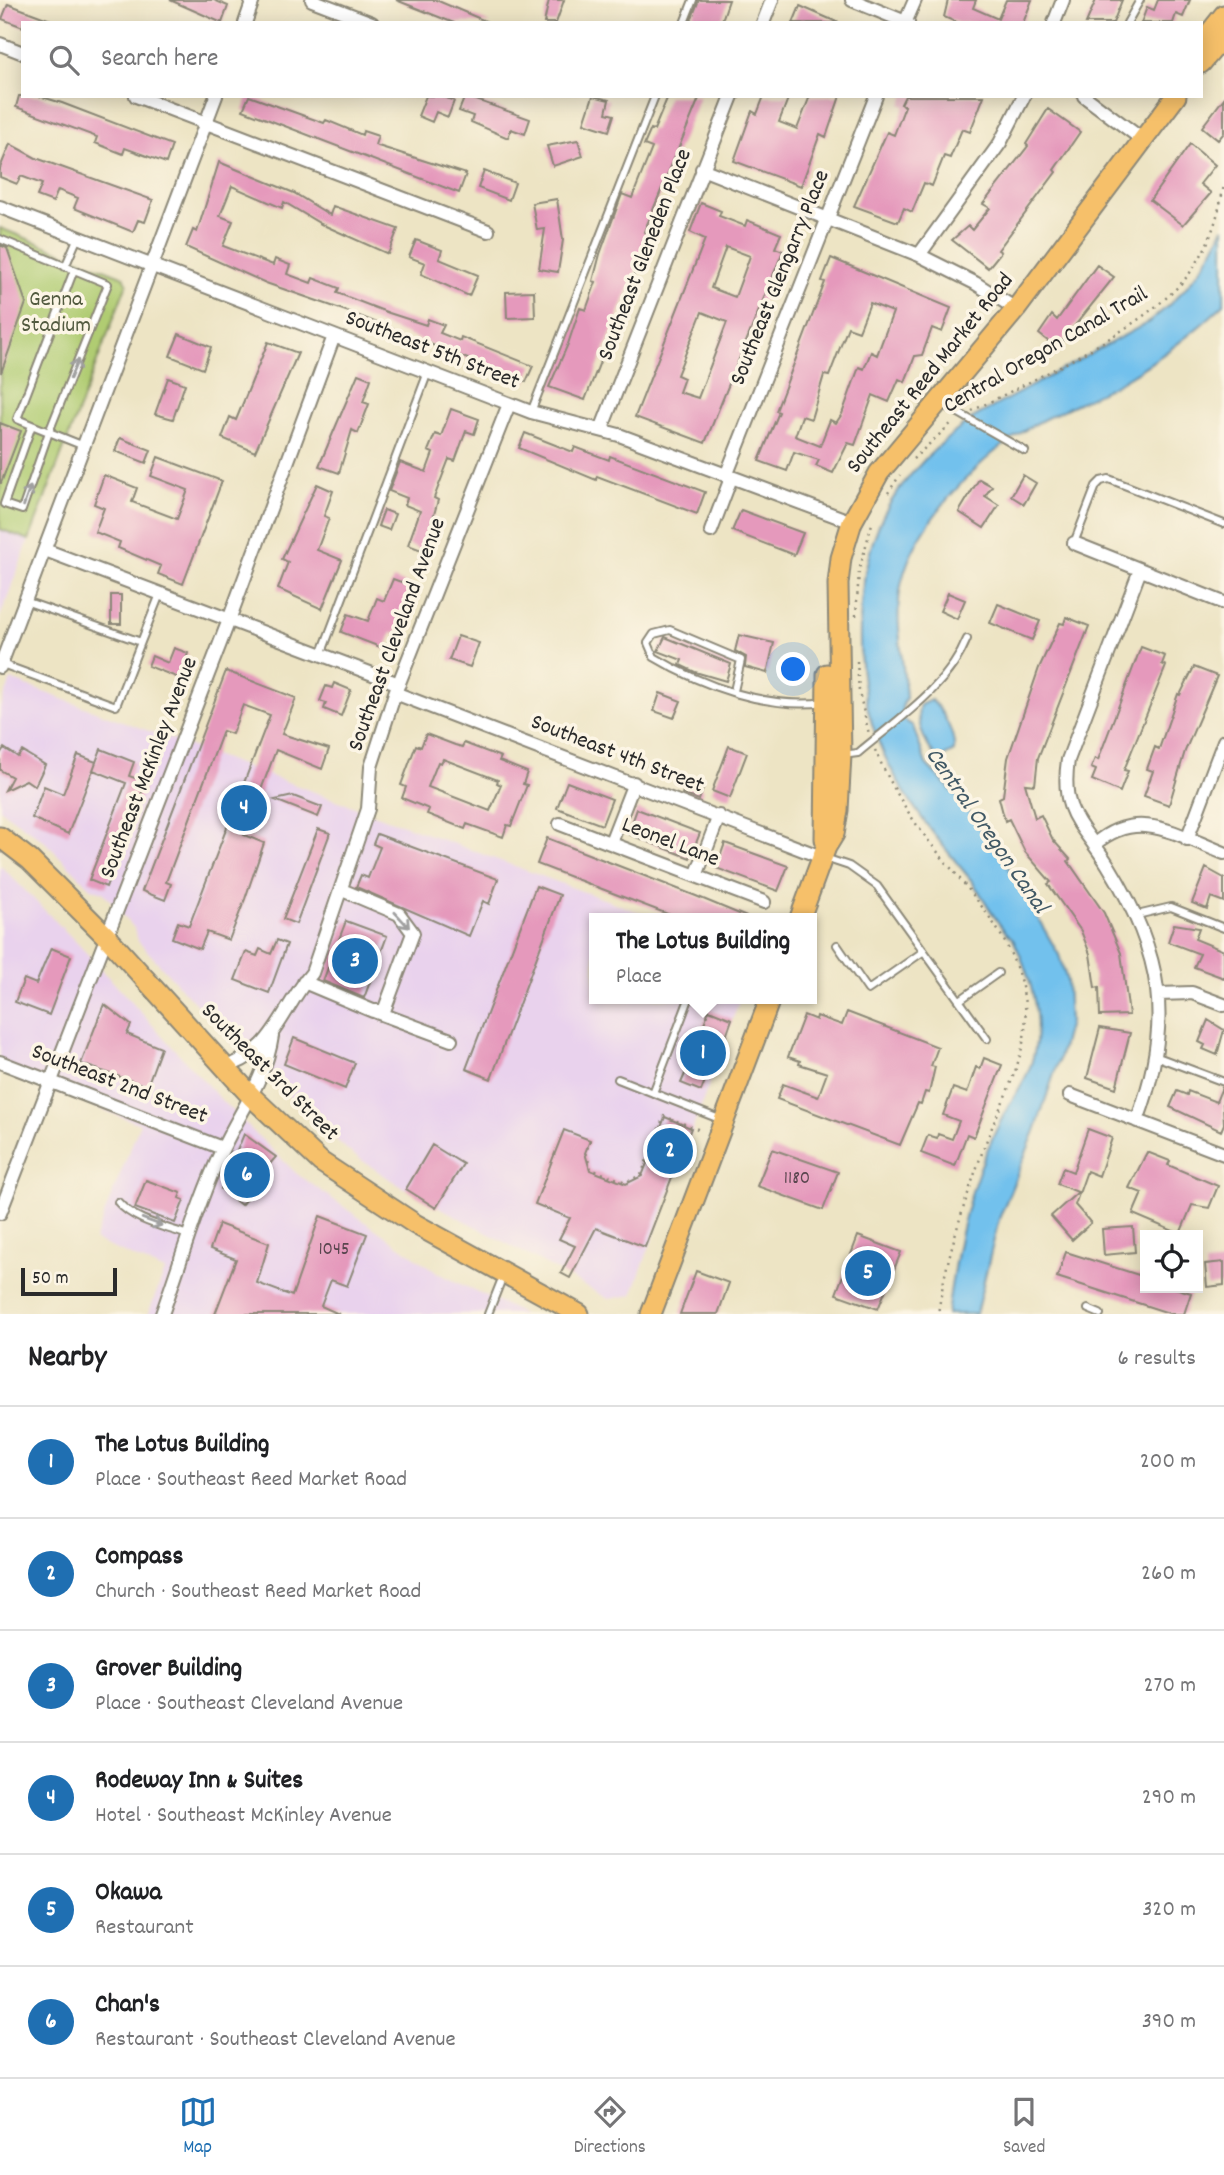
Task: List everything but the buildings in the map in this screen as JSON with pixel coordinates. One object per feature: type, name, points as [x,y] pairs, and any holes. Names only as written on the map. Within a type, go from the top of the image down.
[{"type":"main road","points":[[1203,41],[1224,15]]},
{"type":"main road","points":[[1203,61],[1224,35]]},
{"type":"main road","name":"Southeast Reed Market Road","points":[[1139,136],[1160,98]]},
{"type":"main road","name":"Southeast Reed Market Road","points":[[834,756],[827,702],[826,591],[828,568],[847,520],[935,399],[1012,306],[1139,136],[1174,98]]},
{"type":"main road","name":"Southeast Reed Market Road","points":[[802,913],[834,834],[838,584],[847,520]]},
{"type":"main road","name":"Southeast 3rd Street","points":[[0,837],[30,860],[107,937],[252,1097],[321,1162],[368,1196],[579,1314]]},
{"type":"main road","points":[[651,1314],[768,1004]]},
{"type":"street","points":[[245,21],[253,0]]},
{"type":"street","points":[[312,0],[367,21]]},
{"type":"street","points":[[764,21],[772,0]]},
{"type":"street","points":[[852,0],[901,21]]},
{"type":"street","points":[[907,21],[915,0]]},
{"type":"street","points":[[1055,21],[1063,0]]},
{"type":"street","points":[[0,44],[21,52]]},
{"type":"street","points":[[141,98],[488,231]]},
{"type":"street","points":[[1,665],[154,267],[215,98]]},
{"type":"street","name":"Southeast Gleneden Place","points":[[601,430],[731,98]]},
{"type":"street","name":"Southeast Glengarry Place","points":[[711,531],[728,477],[875,98]]},
{"type":"street","points":[[919,255],[1004,137],[1023,98]]},
{"type":"street","points":[[1087,98],[1139,136]]},
{"type":"street","points":[[702,169],[919,255],[1012,306]]},
{"type":"street","name":"Southeast 5th Street","points":[[0,207],[509,404],[601,430],[847,520]]},
{"type":"street","name":"Southeast McKinley Avenue","points":[[0,1213],[229,620],[334,336]]},
{"type":"street","name":"Southeast Cleveland Avenue","points":[[224,1067],[250,1057],[272,1036],[312,973],[368,809],[371,767],[397,688],[509,404]]},
{"type":"street","points":[[1074,543],[1224,603]]},
{"type":"street","name":"Southeast 4th Street","points":[[45,550],[321,656],[634,783],[825,853]]},
{"type":"street","points":[[1137,1121],[1149,1087],[1159,1025],[1152,953],[1137,915],[1095,844],[1069,808],[1064,787],[1068,760],[1140,570]]},
{"type":"street","points":[[1187,839],[1224,741]]},
{"type":"street","points":[[611,842],[634,783]]},
{"type":"street","points":[[696,876],[719,816]]},
{"type":"street","points":[[1095,844],[1111,830],[1142,823],[1224,853]]},
{"type":"street","name":"Leonel Lane","points":[[559,824],[764,902]]},
{"type":"street","points":[[342,890],[399,914],[413,933],[384,1011],[374,1011]]},
{"type":"street","points":[[304,982],[451,1040]]},
{"type":"street","points":[[1158,994],[1192,993],[1224,1005]]},
{"type":"street","name":"Southeast Cleveland Avenue","points":[[162,1314],[222,1148],[252,1097],[270,1057],[272,1036]]},
{"type":"street","name":"Southeast 2nd Street","points":[[0,1062],[222,1148]]},
{"type":"street","points":[[1070,1095],[1224,1154]]},
{"type":"lane","points":[[685,21],[693,0]]},
{"type":"lane","points":[[1128,21],[1140,0]]},
{"type":"lane","points":[[531,412],[654,98]]},
{"type":"lane","points":[[65,267],[78,237]]},
{"type":"lane","points":[[0,239],[108,284],[49,432],[22,510],[4,504],[32,425]]},
{"type":"lane","points":[[74,270],[17,419],[84,446]]},
{"type":"lane","points":[[321,656],[428,372]]},
{"type":"lane","points":[[935,399],[1025,452]]},
{"type":"lane","points":[[1074,543],[1096,486],[1101,481],[1109,480],[1224,524]]},
{"type":"lane","points":[[1,665],[116,706],[160,594]]},
{"type":"lane","points":[[25,601],[141,642]]},
{"type":"lane","points":[[734,691],[741,660],[670,630],[654,634],[648,643],[654,657],[682,673],[734,691],[781,702],[827,702]]},
{"type":"lane","points":[[834,756],[858,753],[908,710],[945,677],[959,658],[967,639]]},
{"type":"lane","points":[[825,853],[877,886],[988,1039]]},
{"type":"lane","points":[[1137,915],[1171,906],[1224,928]]},
{"type":"lane","points":[[837,944],[868,990],[925,951]]},
{"type":"lane","points":[[960,1000],[998,973]]},
{"type":"lane","points":[[653,1093],[687,1004]]},
{"type":"lane","points":[[1155,1056],[1224,1082]]},
{"type":"lane","points":[[618,1079],[724,1121]]},
{"type":"lane","points":[[118,1202],[125,1210],[139,1217],[190,1236]]},
{"type":"lane","points":[[488,1314],[504,1274]]},
{"type":"lane","points":[[1088,1310],[1100,1314]]},
{"type":"path","name":"Central Oregon Canal Trail","points":[[887,494],[905,468],[930,441],[962,415],[1033,379],[1158,306],[1192,271],[1212,236],[1224,185]]},
{"type":"path","points":[[855,622],[859,571],[876,513]]},
{"type":"path","points":[[856,658],[859,692],[888,778],[919,828],[963,882],[1007,946],[1022,983],[1025,1040],[1015,1078],[986,1143],[960,1213],[938,1314]]},
{"type":"path","points":[[590,1140],[586,1153],[591,1169],[626,1182],[641,1175],[664,1116],[700,1130]]},
{"type":"shaded area","points":[[0,529],[29,540],[0,617]]},
{"type":"shaded area","points":[[11,680],[641,913],[589,913],[589,1004],[738,1004],[632,1295],[609,1299],[397,1184],[351,1153],[241,1053],[138,941],[134,928],[103,892],[91,888],[44,841],[0,809],[0,708]]},
{"type":"shaded area","points":[[0,865],[80,946],[224,1103],[297,1174],[438,1273],[523,1314],[148,1314],[165,1271],[94,1240],[140,1124],[0,1070]]},
{"type":"green space","name":"Genna Stadium","points":[[0,228],[124,277],[127,283],[29,540],[0,529]]},
{"type":"water","points":[[1224,227],[1224,304],[1163,355],[1136,373],[1032,426],[992,454],[972,472],[936,514],[909,559],[902,581],[899,609],[906,698],[902,707],[904,720],[913,726],[926,764],[955,794],[1009,868],[1059,955],[1067,981],[1069,1022],[1060,1056],[1035,1131],[999,1219],[976,1314],[947,1314],[968,1204],[990,1144],[1031,1064],[1036,1042],[1036,1012],[1030,982],[1013,939],[912,804],[889,765],[872,724],[866,701],[860,648],[862,592],[867,565],[874,539],[891,502],[936,448],[976,416],[1149,322],[1193,279],[1210,255]]},
{"type":"water","points":[[931,700],[944,717],[953,738],[954,751],[941,758],[931,750],[920,726],[920,705]]},
{"type":"place","name":"Rodeway Inn & Suites","points":[[244,808]]},
{"type":"place","name":"Grover Building","points":[[355,961]]},
{"type":"place","name":"The Lotus Building","points":[[703,1053]]},
{"type":"place","name":"Compass","points":[[670,1151]]},
{"type":"place","name":"Chan's","points":[[247,1175]]},
{"type":"place","name":"Okawa","points":[[868,1273]]},
{"type":"water label","name":"Central Oregon Canal","points":[[986,831]]}]
